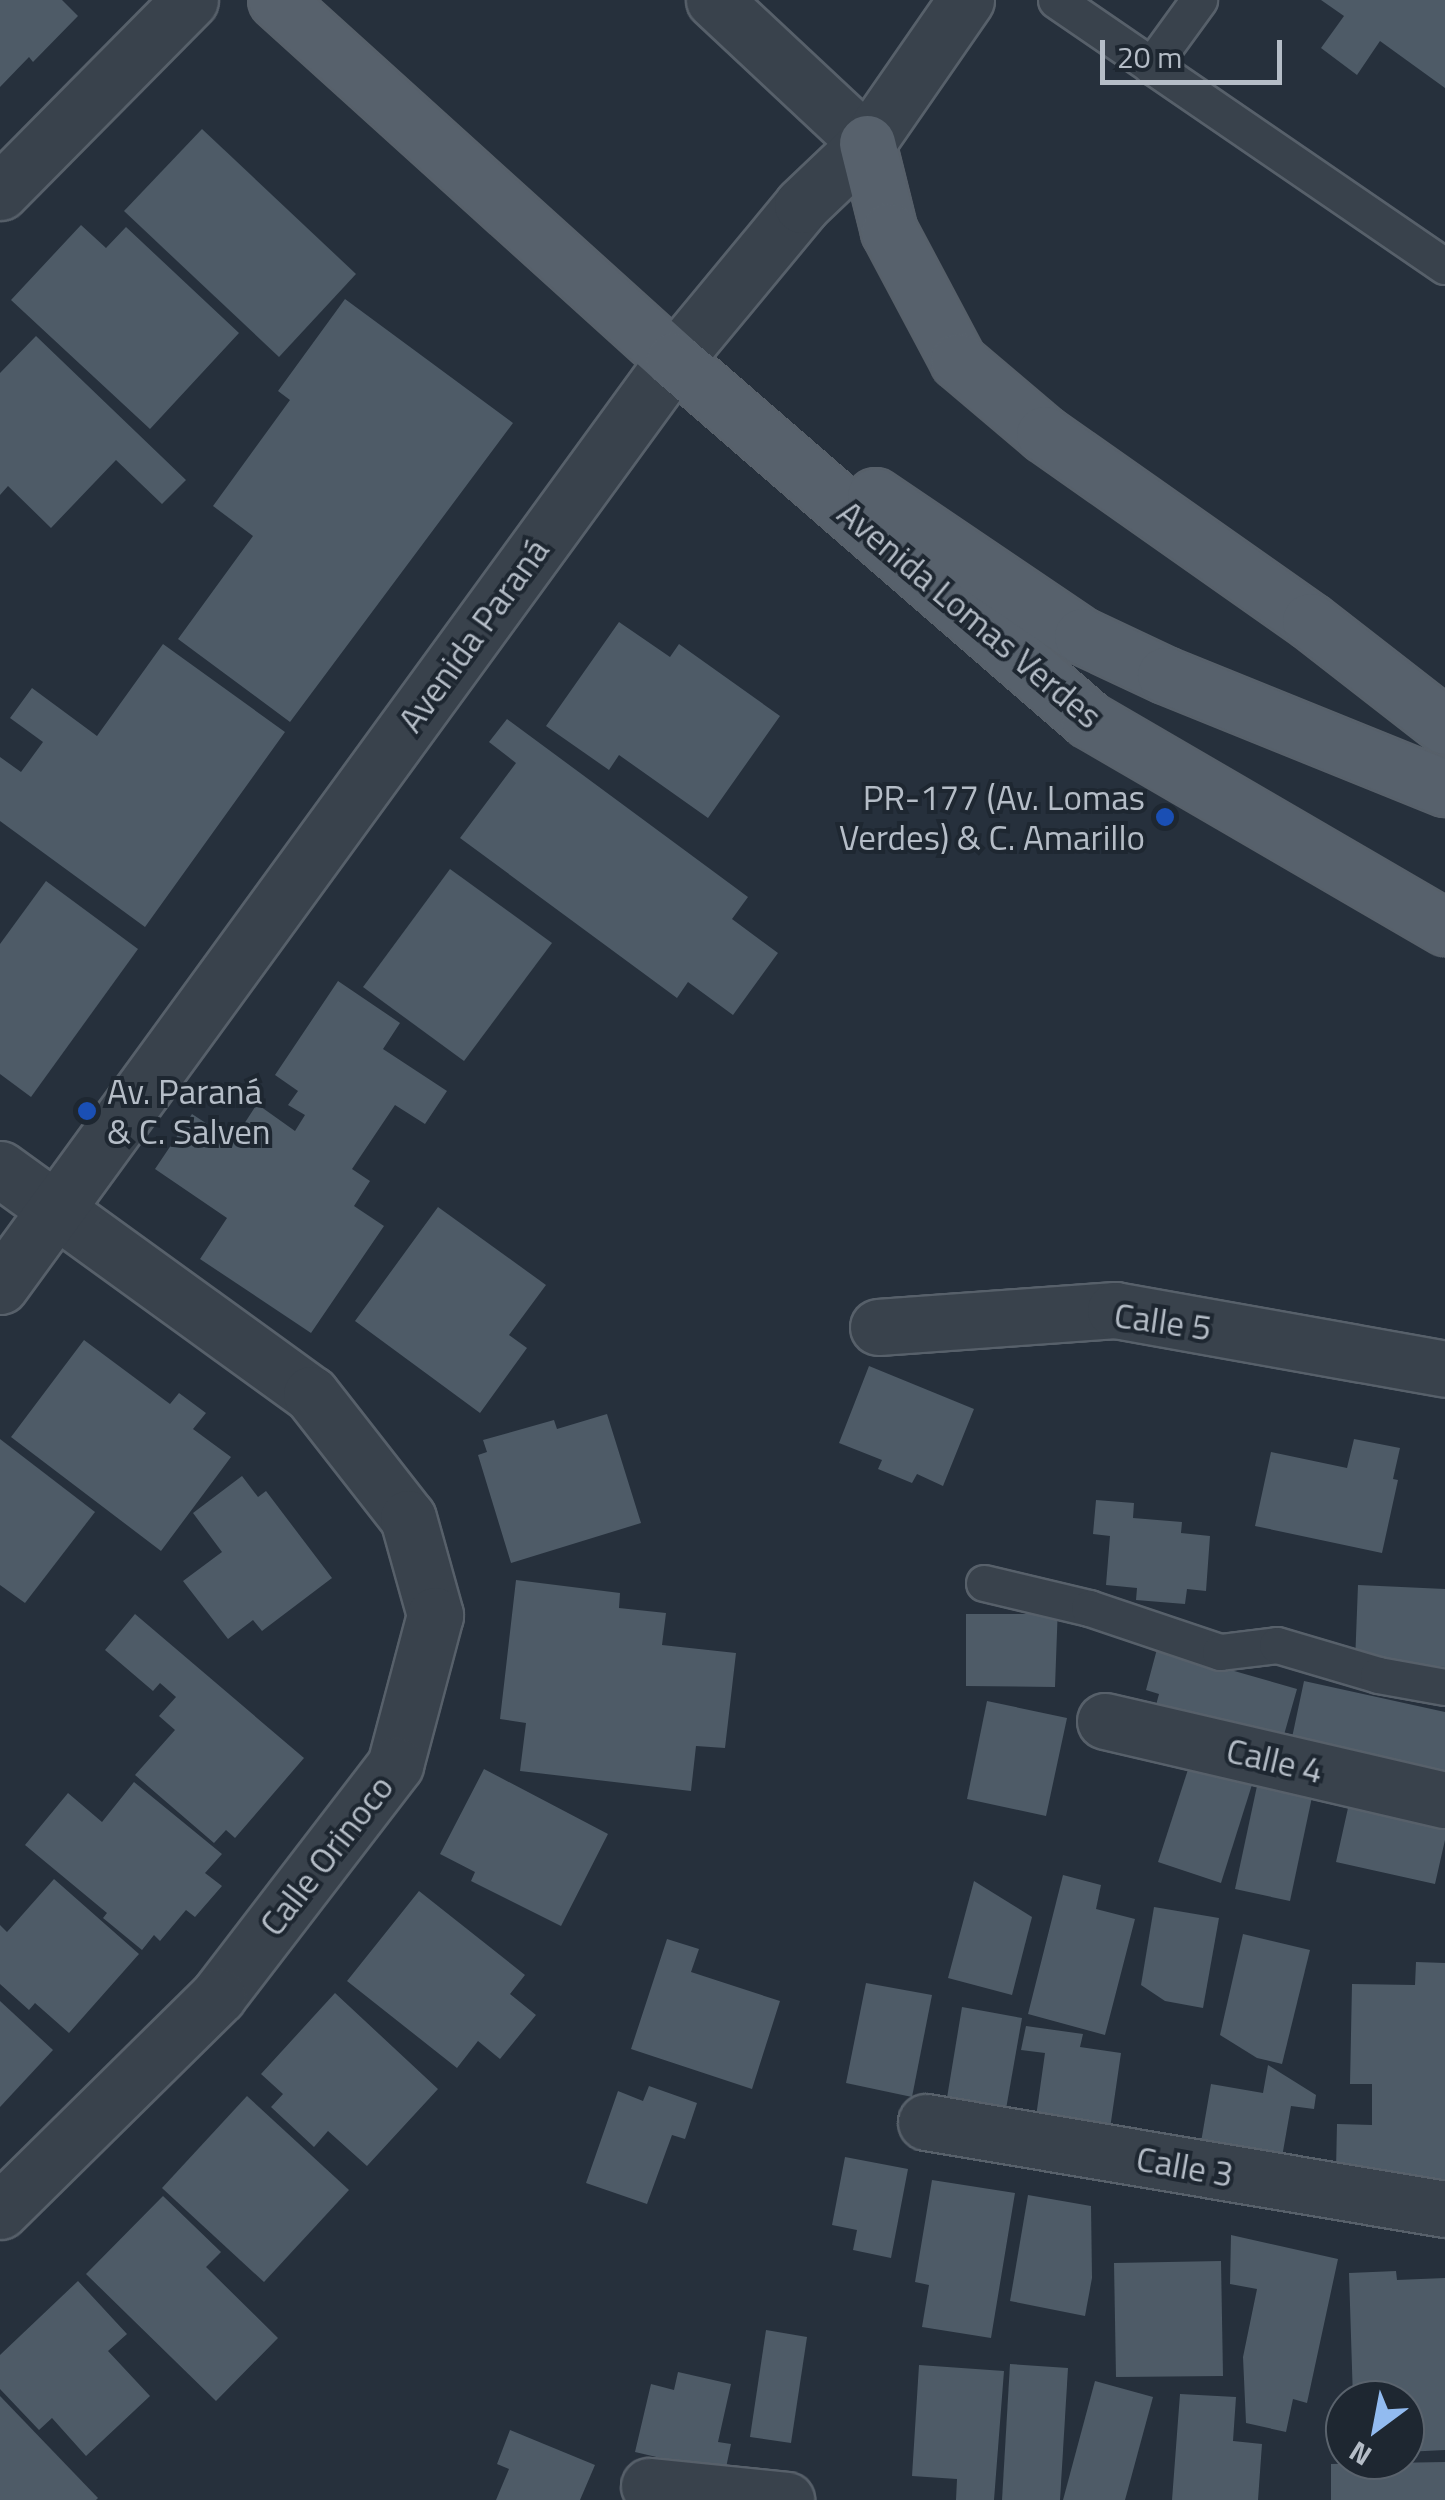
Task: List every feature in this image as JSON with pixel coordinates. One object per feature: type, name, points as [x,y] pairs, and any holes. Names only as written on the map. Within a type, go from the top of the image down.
[{"type":"main road","name":"Avenida Lomas Verdes","points":[[276,0],[674,360],[1089,720],[1445,927]]},
{"type":"main road","points":[[867,142],[888,230],[958,362],[1044,434],[1310,621],[1445,726]]},
{"type":"main road","name":"Avenida Lomas Verdes","points":[[674,360],[1082,636],[1165,675],[1445,788]]},
{"type":"street","points":[[0,192],[190,0]]},
{"type":"street","points":[[714,0],[867,142]]},
{"type":"street","name":"Avenida Paraná","points":[[0,1286],[674,360],[802,206],[867,142],[966,0]]},
{"type":"street","name":"Calle Orinoco","points":[[0,1169],[312,1394],[408,1518],[434,1615],[396,1766],[218,1996],[0,2211]]},
{"type":"street","name":"Calle 5","points":[[878,1327],[1115,1310],[1445,1369]]},
{"type":"street","name":"Calle 4","points":[[1104,1720],[1445,1800]]},
{"type":"street","name":"Calle 3","points":[[926,2122],[1445,2210]]},
{"type":"street","points":[[649,2486],[786,2500]]},
{"type":"lane","points":[[1056,0],[1445,266]]},
{"type":"lane","points":[[1152,66],[1199,0]]},
{"type":"lane","points":[[984,1583],[1089,1608],[1220,1652],[1277,1645],[1378,1674],[1445,1687]]},
{"type":"building","points":[[0,0],[62,0],[78,16],[33,62],[29,57],[0,87]]},
{"type":"building","points":[[1321,0],[1445,0],[1445,88],[1380,41],[1357,75],[1321,48],[1344,16]]},
{"type":"building","points":[[202,129],[356,274],[279,357],[124,211]]},
{"type":"building","points":[[81,225],[106,248],[126,227],[239,333],[150,429],[11,300]]},
{"type":"building","points":[[345,299],[513,423],[290,722],[178,639],[253,536],[213,506],[290,400],[278,391]]},
{"type":"building","points":[[36,336],[186,480],[162,504],[116,460],[51,528],[8,486],[0,495],[0,373]]},
{"type":"building","points":[[619,622],[670,657],[679,644],[780,716],[708,818],[619,755],[609,770],[546,726]]},
{"type":"building","points":[[163,644],[285,732],[145,927],[0,821],[0,757],[21,772],[43,742],[10,718],[32,688],[97,736]]},
{"type":"building","points":[[507,719],[748,897],[732,919],[778,953],[733,1015],[688,982],[677,998],[460,838],[516,763],[489,742]]},
{"type":"building","points":[[450,869],[552,943],[464,1061],[363,987]]},
{"type":"building","points":[[46,881],[138,949],[31,1097],[0,1074],[0,944]]},
{"type":"building","points":[[338,981],[400,1023],[383,1049],[447,1091],[425,1124],[395,1105],[352,1169],[370,1181],[354,1206],[384,1226],[311,1333],[200,1259],[227,1218],[155,1169],[192,1114],[233,1141],[257,1104],[295,1131],[305,1115],[288,1105],[298,1091],[275,1075]]},
{"type":"building","points":[[438,1207],[546,1285],[509,1335],[527,1348],[480,1413],[355,1321]]},
{"type":"building","points":[[84,1340],[170,1404],[179,1393],[206,1413],[193,1429],[231,1457],[161,1551],[11,1437]]},
{"type":"building","points":[[869,1366],[974,1409],[943,1486],[917,1474],[912,1483],[878,1469],[882,1460],[839,1443]]},
{"type":"building","points":[[607,1414],[641,1523],[511,1563],[478,1455],[487,1452],[483,1440],[554,1420],[557,1429]]},
{"type":"building","points":[[0,1439],[95,1512],[25,1603],[0,1585]]},
{"type":"building","points":[[1354,1439],[1400,1448],[1393,1479],[1398,1480],[1382,1553],[1255,1526],[1271,1452],[1347,1468]]},
{"type":"building","points":[[242,1476],[258,1497],[266,1491],[332,1578],[262,1631],[253,1620],[228,1639],[183,1581],[222,1552],[193,1513]]},
{"type":"building","points":[[1096,1500],[1134,1503],[1133,1518],[1182,1522],[1181,1533],[1210,1536],[1206,1591],[1187,1589],[1185,1604],[1136,1600],[1137,1588],[1106,1585],[1110,1536],[1093,1534]]},
{"type":"building","points":[[516,1580],[620,1593],[619,1608],[666,1613],[662,1645],[736,1653],[725,1748],[696,1746],[691,1791],[520,1771],[526,1723],[500,1719]]},
{"type":"building","points":[[1358,1585],[1445,1589],[1445,1667],[1355,1663]]},
{"type":"building","points":[[1027,1605],[1058,1605],[1055,1687],[966,1686],[966,1614],[1027,1614]]},
{"type":"building","points":[[135,1614],[304,1758],[235,1838],[226,1830],[214,1843],[135,1775],[175,1730],[159,1716],[176,1697],[160,1683],[153,1691],[105,1650]]},
{"type":"building","points":[[1157,1649],[1297,1689],[1278,1756],[1152,1720],[1159,1694],[1146,1690]]},
{"type":"building","points":[[1304,1681],[1445,1712],[1445,1840],[1435,1884],[1336,1862],[1354,1781],[1286,1766]]},
{"type":"building","points":[[987,1701],[1067,1718],[1046,1816],[967,1799]]},
{"type":"building","points":[[1194,1751],[1256,1772],[1221,1883],[1158,1862]]},
{"type":"building","points":[[484,1769],[608,1834],[561,1926],[471,1881],[475,1872],[440,1854]]},
{"type":"building","points":[[134,1782],[222,1854],[205,1873],[222,1886],[195,1917],[186,1910],[160,1941],[154,1935],[142,1950],[103,1918],[107,1913],[25,1845],[68,1793],[102,1822]]},
{"type":"building","points":[[1257,1786],[1312,1797],[1290,1901],[1235,1889]]},
{"type":"building","points":[[1063,1875],[1101,1885],[1096,1909],[1135,1919],[1105,2035],[1028,2014]]},
{"type":"building","points":[[54,1879],[139,1954],[69,2033],[35,2003],[29,2010],[0,1984],[0,1925],[7,1932]]},
{"type":"building","points":[[974,1881],[1032,1917],[1012,1995],[948,1978]]},
{"type":"building","points":[[419,1891],[525,1975],[510,1994],[536,2015],[500,2059],[478,2041],[457,2068],[347,1981]]},
{"type":"building","points":[[1154,1907],[1219,1918],[1203,2008],[1165,2001],[1141,1985]]},
{"type":"building","points":[[1243,1934],[1310,1950],[1282,2064],[1257,2058],[1220,2035]]},
{"type":"building","points":[[667,1939],[699,1949],[691,1972],[780,2001],[752,2089],[631,2049]]},
{"type":"building","points":[[1416,1962],[1445,1963],[1445,2217],[1336,2170],[1337,2124],[1372,2125],[1372,2084],[1350,2084],[1352,1984],[1415,1985]]},
{"type":"building","points":[[866,1983],[932,1995],[912,2097],[846,2083]]},
{"type":"building","points":[[335,1993],[438,2089],[367,2166],[328,2131],[314,2147],[271,2107],[283,2094],[261,2074]]},
{"type":"building","points":[[0,2001],[53,2050],[0,2107]]},
{"type":"building","points":[[962,2007],[1022,2018],[1002,2132],[943,2122]]},
{"type":"building","points":[[1026,2026],[1083,2034],[1080,2047],[1121,2053],[1106,2156],[1032,2145],[1045,2053],[1021,2050]]},
{"type":"building","points":[[1268,2065],[1316,2095],[1314,2109],[1291,2106],[1276,2191],[1195,2177],[1211,2084],[1263,2093]]},
{"type":"building","points":[[649,2086],[697,2103],[685,2139],[672,2135],[647,2204],[586,2183],[618,2091],[643,2101]]},
{"type":"building","points":[[247,2096],[349,2190],[264,2282],[162,2188]]},
{"type":"building","points":[[845,2157],[908,2169],[891,2258],[853,2250],[857,2230],[832,2225]]},
{"type":"building","points":[[932,2180],[1015,2193],[991,2338],[922,2327],[929,2285],[915,2282]]},
{"type":"building","points":[[1028,2195],[1091,2206],[1092,2278],[1085,2316],[1010,2301]]},
{"type":"building","points":[[163,2196],[221,2252],[206,2267],[278,2338],[216,2401],[86,2274]]},
{"type":"building","points":[[1231,2235],[1338,2259],[1307,2403],[1293,2399],[1286,2432],[1246,2423],[1243,2357],[1257,2289],[1230,2284]]},
{"type":"building","points":[[1221,2261],[1223,2376],[1116,2377],[1114,2263]]},
{"type":"building","points":[[1396,2271],[1397,2280],[1445,2278],[1445,2450],[1425,2451],[1425,2380],[1352,2380],[1349,2273]]},
{"type":"building","points":[[78,2281],[127,2334],[108,2351],[150,2396],[86,2456],[52,2418],[39,2430],[0,2389],[0,2355]]},
{"type":"building","points":[[766,2330],[807,2337],[791,2443],[750,2437]]},
{"type":"building","points":[[1010,2364],[1068,2368],[1060,2500],[1002,2500]]},
{"type":"building","points":[[919,2365],[1004,2371],[994,2500],[956,2500],[957,2479],[912,2476]]},
{"type":"building","points":[[678,2372],[731,2384],[718,2442],[731,2444],[723,2482],[678,2462],[635,2452],[651,2384],[674,2390]]},
{"type":"building","points":[[1095,2381],[1153,2397],[1125,2500],[1063,2500]]},
{"type":"building","points":[[1180,2394],[1236,2397],[1233,2441],[1262,2444],[1258,2500],[1172,2500]]},
{"type":"building","points":[[0,2396],[98,2498],[96,2500],[0,2500]]},
{"type":"building","points":[[510,2430],[595,2465],[580,2500],[496,2500],[509,2469],[497,2464]]},
{"type":"building","points":[[1425,2462],[1445,2462],[1445,2500],[1331,2500],[1331,2480],[1425,2480]]},
{"type":"place","name":"PR-177 (Av. Lomas Verdes) & C. Amarillo","points":[[1165,817]]},
{"type":"place","name":"Av. Paraná & C. Salven","points":[[87,1111]]}]
